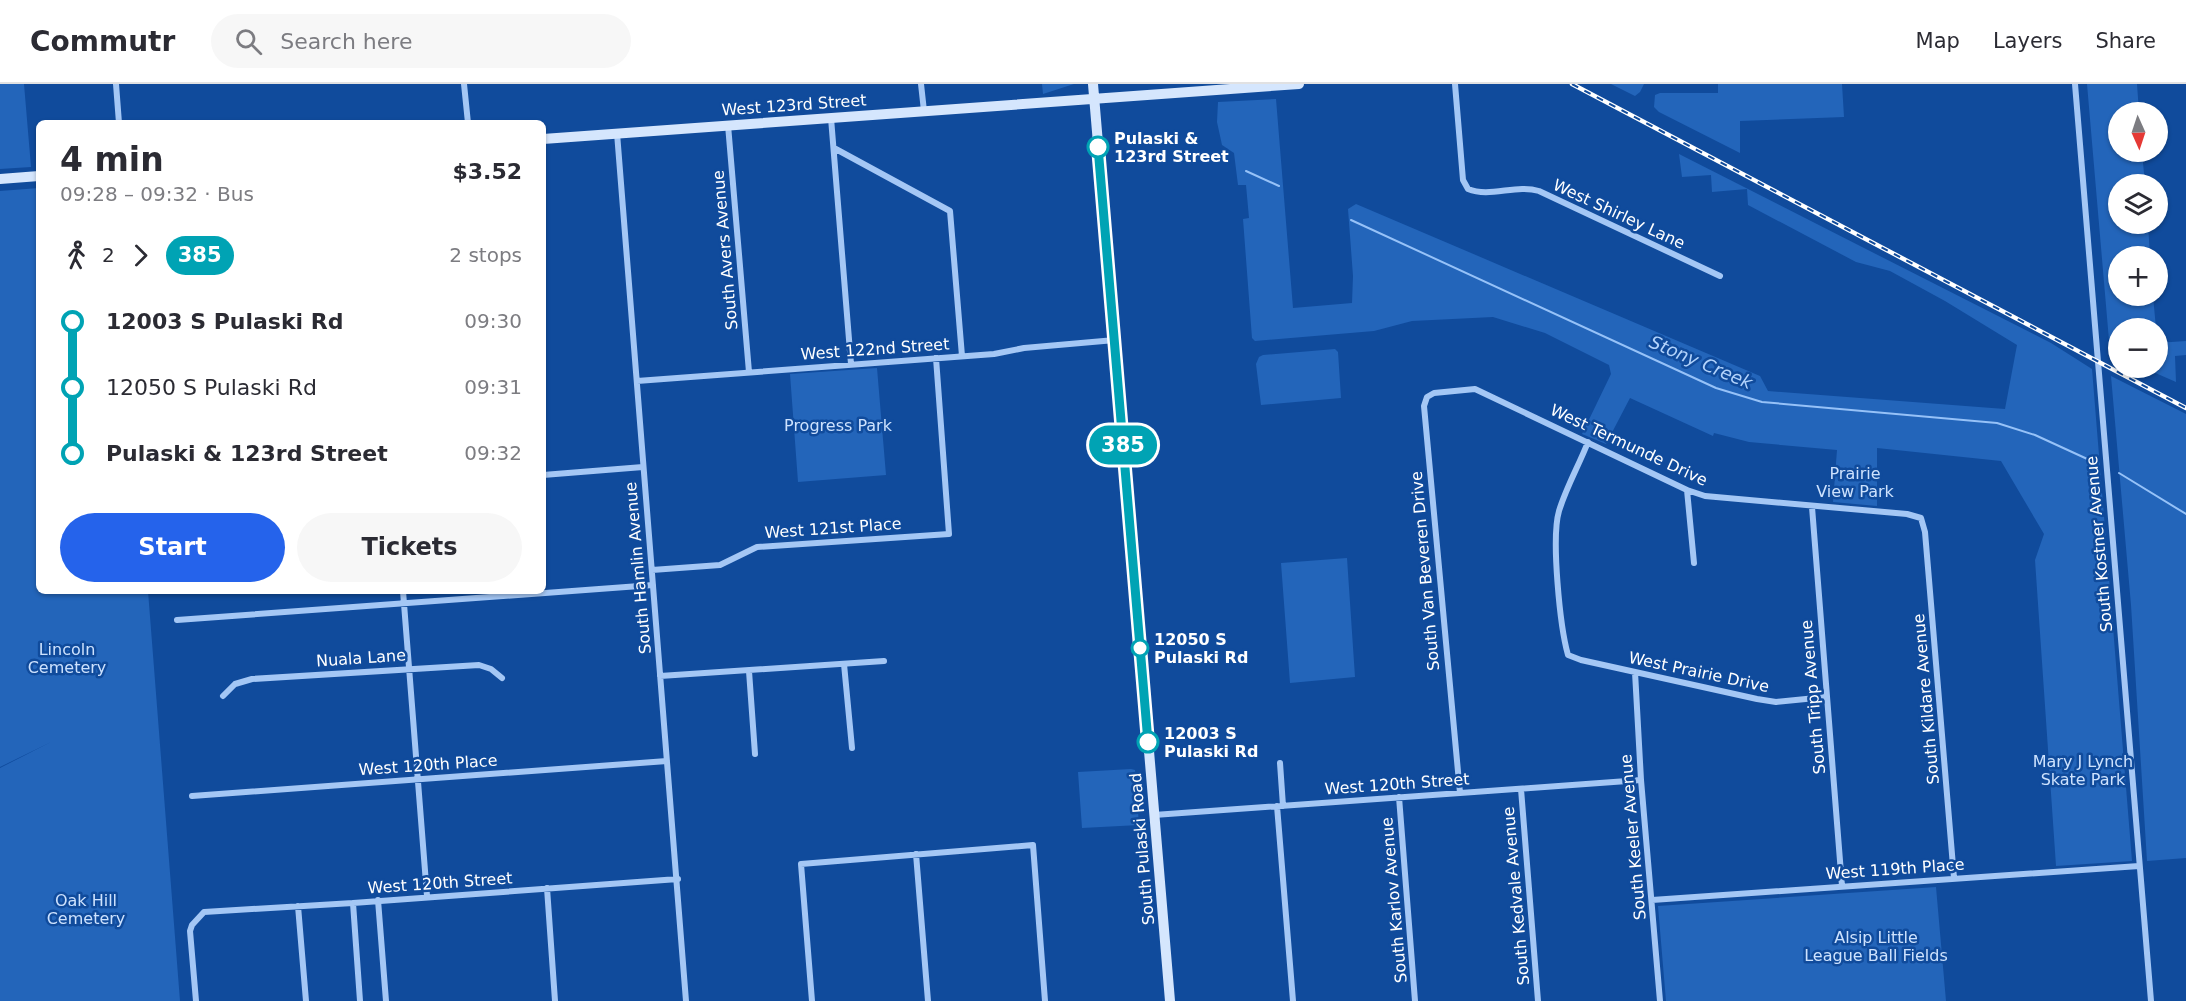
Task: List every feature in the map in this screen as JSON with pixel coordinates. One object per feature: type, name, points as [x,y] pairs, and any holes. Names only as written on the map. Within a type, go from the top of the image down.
[{"type":"main road","name":"South Pulaski Road","points":[[1093,84],[1170,1001]]},
{"type":"main road","name":"West 123rd Street","points":[[546,139],[1299,84]]},
{"type":"main road","points":[[0,179],[36,176]]},
{"type":"street","points":[[116,84],[119,120]]},
{"type":"street","points":[[464,84],[468,120]]},
{"type":"street","points":[[921,84],[924,111]]},
{"type":"street","name":"West Shirley Lane","points":[[1455,84],[1463,180],[1468,189],[1481,192],[1527,189],[1539,191],[1720,276]]},
{"type":"street","name":"South Kostner Avenue","points":[[2075,84],[2151,1001]]},
{"type":"street","points":[[831,118],[851,364]]},
{"type":"street","name":"South Avers Avenue","points":[[728,125],[749,372]]},
{"type":"street","name":"South Hamlin Avenue","points":[[617,133],[686,1001]]},
{"type":"street","points":[[834,148],[950,211],[962,356]]},
{"type":"street","name":"West 122nd Street","points":[[637,381],[994,354],[1024,348],[1114,340]]},
{"type":"street","name":"West 121st Place","points":[[652,570],[720,565],[757,547],[949,534],[936,358]]},
{"type":"street","name":"West Termunde Drive","points":[[1475,389],[1687,490],[1705,496],[1726,500],[1907,514],[1921,518]]},
{"type":"street","name":"South Van Beveren Drive","points":[[1460,793],[1424,406],[1427,398],[1434,393],[1475,389]]},
{"type":"street","name":"West Prairie Drive","points":[[1588,442],[1559,513],[1556,541],[1562,624],[1568,655],[1581,660],[1757,699],[1776,702],[1826,697]]},
{"type":"street","points":[[546,475],[643,467]]},
{"type":"street","points":[[1687,490],[1694,563]]},
{"type":"street","name":"South Tripp Avenue","points":[[1812,507],[1842,886]]},
{"type":"street","name":"South Kildare Avenue","points":[[1921,518],[1925,532],[1954,878]]},
{"type":"street","points":[[546,593],[653,585]]},
{"type":"street","points":[[403,594],[427,896]]},
{"type":"street","points":[[177,620],[535,594]]},
{"type":"street","points":[[660,676],[884,661]]},
{"type":"street","points":[[844,664],[852,748]]},
{"type":"street","name":"Nuala Lane","points":[[223,696],[235,684],[252,679],[408,668],[479,665],[491,669],[502,678]]},
{"type":"street","points":[[748,671],[755,754]]},
{"type":"street","name":"South Keeler Avenue","points":[[1635,672],[1641,780],[1660,1001]]},
{"type":"street","name":"West 120th Place","points":[[192,796],[667,761]]},
{"type":"street","points":[[1280,764],[1280,806],[1293,1001]]},
{"type":"street","name":"West 120th Street","points":[[1154,815],[1641,780]]},
{"type":"street","name":"South Kedvale Avenue","points":[[1521,789],[1538,1001]]},
{"type":"street","name":"South Karlov Avenue","points":[[1399,797],[1415,1001]]},
{"type":"street","points":[[812,1001],[801,864],[1033,845],[1045,1001]]},
{"type":"street","points":[[916,855],[928,1001]]},
{"type":"street","name":"West 119th Place","points":[[1652,900],[2139,866]]},
{"type":"street","name":"West 120th Street","points":[[196,1001],[190,931],[192,925],[204,912],[678,879]]},
{"type":"street","points":[[546,888],[555,1001]]},
{"type":"street","points":[[378,900],[387,1001]]},
{"type":"street","points":[[353,903],[360,1001]]},
{"type":"street","points":[[298,906],[306,1001]]},
{"type":"green space","points":[[0,84],[24,84],[31,167],[0,169]]},
{"type":"green space","points":[[1042,84],[1074,84],[1043,94]]},
{"type":"green space","points":[[1611,84],[1644,84],[1635,96]]},
{"type":"green space","points":[[1718,84],[1842,84],[1844,117],[1740,121],[1740,153],[1659,112],[1654,107],[1655,95],[1660,93],[1718,93]]},
{"type":"green space","points":[[2087,84],[2137,84],[2138,102],[2108,102],[2108,162],[2143,162],[2144,174],[2108,174],[2108,234],[2149,234],[2149,246],[2108,246],[2108,306],[2154,306],[2155,318],[2108,318],[2108,329]]},
{"type":"green space","points":[[1276,99],[1293,308],[1352,303],[1353,276],[1348,209],[1356,204],[1760,376],[1768,391],[2005,409],[2017,345],[1890,271],[1856,262],[1748,205],[1747,189],[1712,192],[1711,175],[1682,177],[1679,154],[2051,343],[2092,369],[2132,861],[2056,866],[2035,560],[2044,534],[2001,461],[1877,448],[1877,506],[1833,502],[1837,450],[1749,442],[1714,433],[1713,436],[1630,398],[1606,444],[1582,434],[1611,374],[1609,365],[1545,333],[1493,317],[1412,321],[1374,331],[1255,341],[1252,338],[1243,219],[1249,218],[1246,185],[1238,185],[1234,153],[1222,145],[1217,122],[1218,102]]},
{"type":"green space","points":[[36,188],[36,594],[148,594],[180,1001],[0,1001],[0,768],[51,742],[0,767],[0,191]]},
{"type":"green space","points":[[2186,341],[2186,355],[2175,356],[2176,382],[2167,378],[2168,342]]},
{"type":"green space","points":[[1335,349],[1338,352],[1341,398],[1261,405],[1256,364],[1259,357]]},
{"type":"green space","name":"Progress Park","points":[[877,368],[886,475],[798,482],[790,374]]},
{"type":"green space","points":[[2111,378],[2186,414],[2186,858],[2147,861],[2131,605]]},
{"type":"green space","points":[[1347,558],[1355,677],[1290,683],[1281,563]]},
{"type":"green space","points":[[1135,770],[1139,825],[1082,828],[1078,772]]},
{"type":"green space","name":"Alsip Little League Ball Fields","points":[[1936,887],[1946,1001],[1666,1001],[1658,906]]},
{"type":"waterway","name":"Stony Creek","points":[[1246,171],[1279,186]]},
{"type":"waterway","name":"Stony Creek","points":[[1351,220],[1716,388],[1762,402],[1997,423],[2035,435],[2096,463]]},
{"type":"waterway","name":"Stony Creek","points":[[2119,473],[2186,514]]},
{"type":"railway","points":[[1572,84],[2186,408]]},
{"type":"bus line","name":"385","points":[[1098,147],[1148,742]]},
{"type":"place","name":"Pulaski & 123rd Street","points":[[1098,147]]},
{"type":"place","name":"12050 S Pulaski Rd","points":[[1140,648]]},
{"type":"place","name":"12003 S Pulaski Rd","points":[[1148,742]]},
{"type":"park label","name":"Prairie View Park","points":[[1855,482]]},
{"type":"park label","name":"Lincoln Cemetery","points":[[67,658]]},
{"type":"park label","name":"Mary J Lynch Skate Park","points":[[2083,770]]},
{"type":"park label","name":"Oak Hill Cemetery","points":[[86,909]]}]
